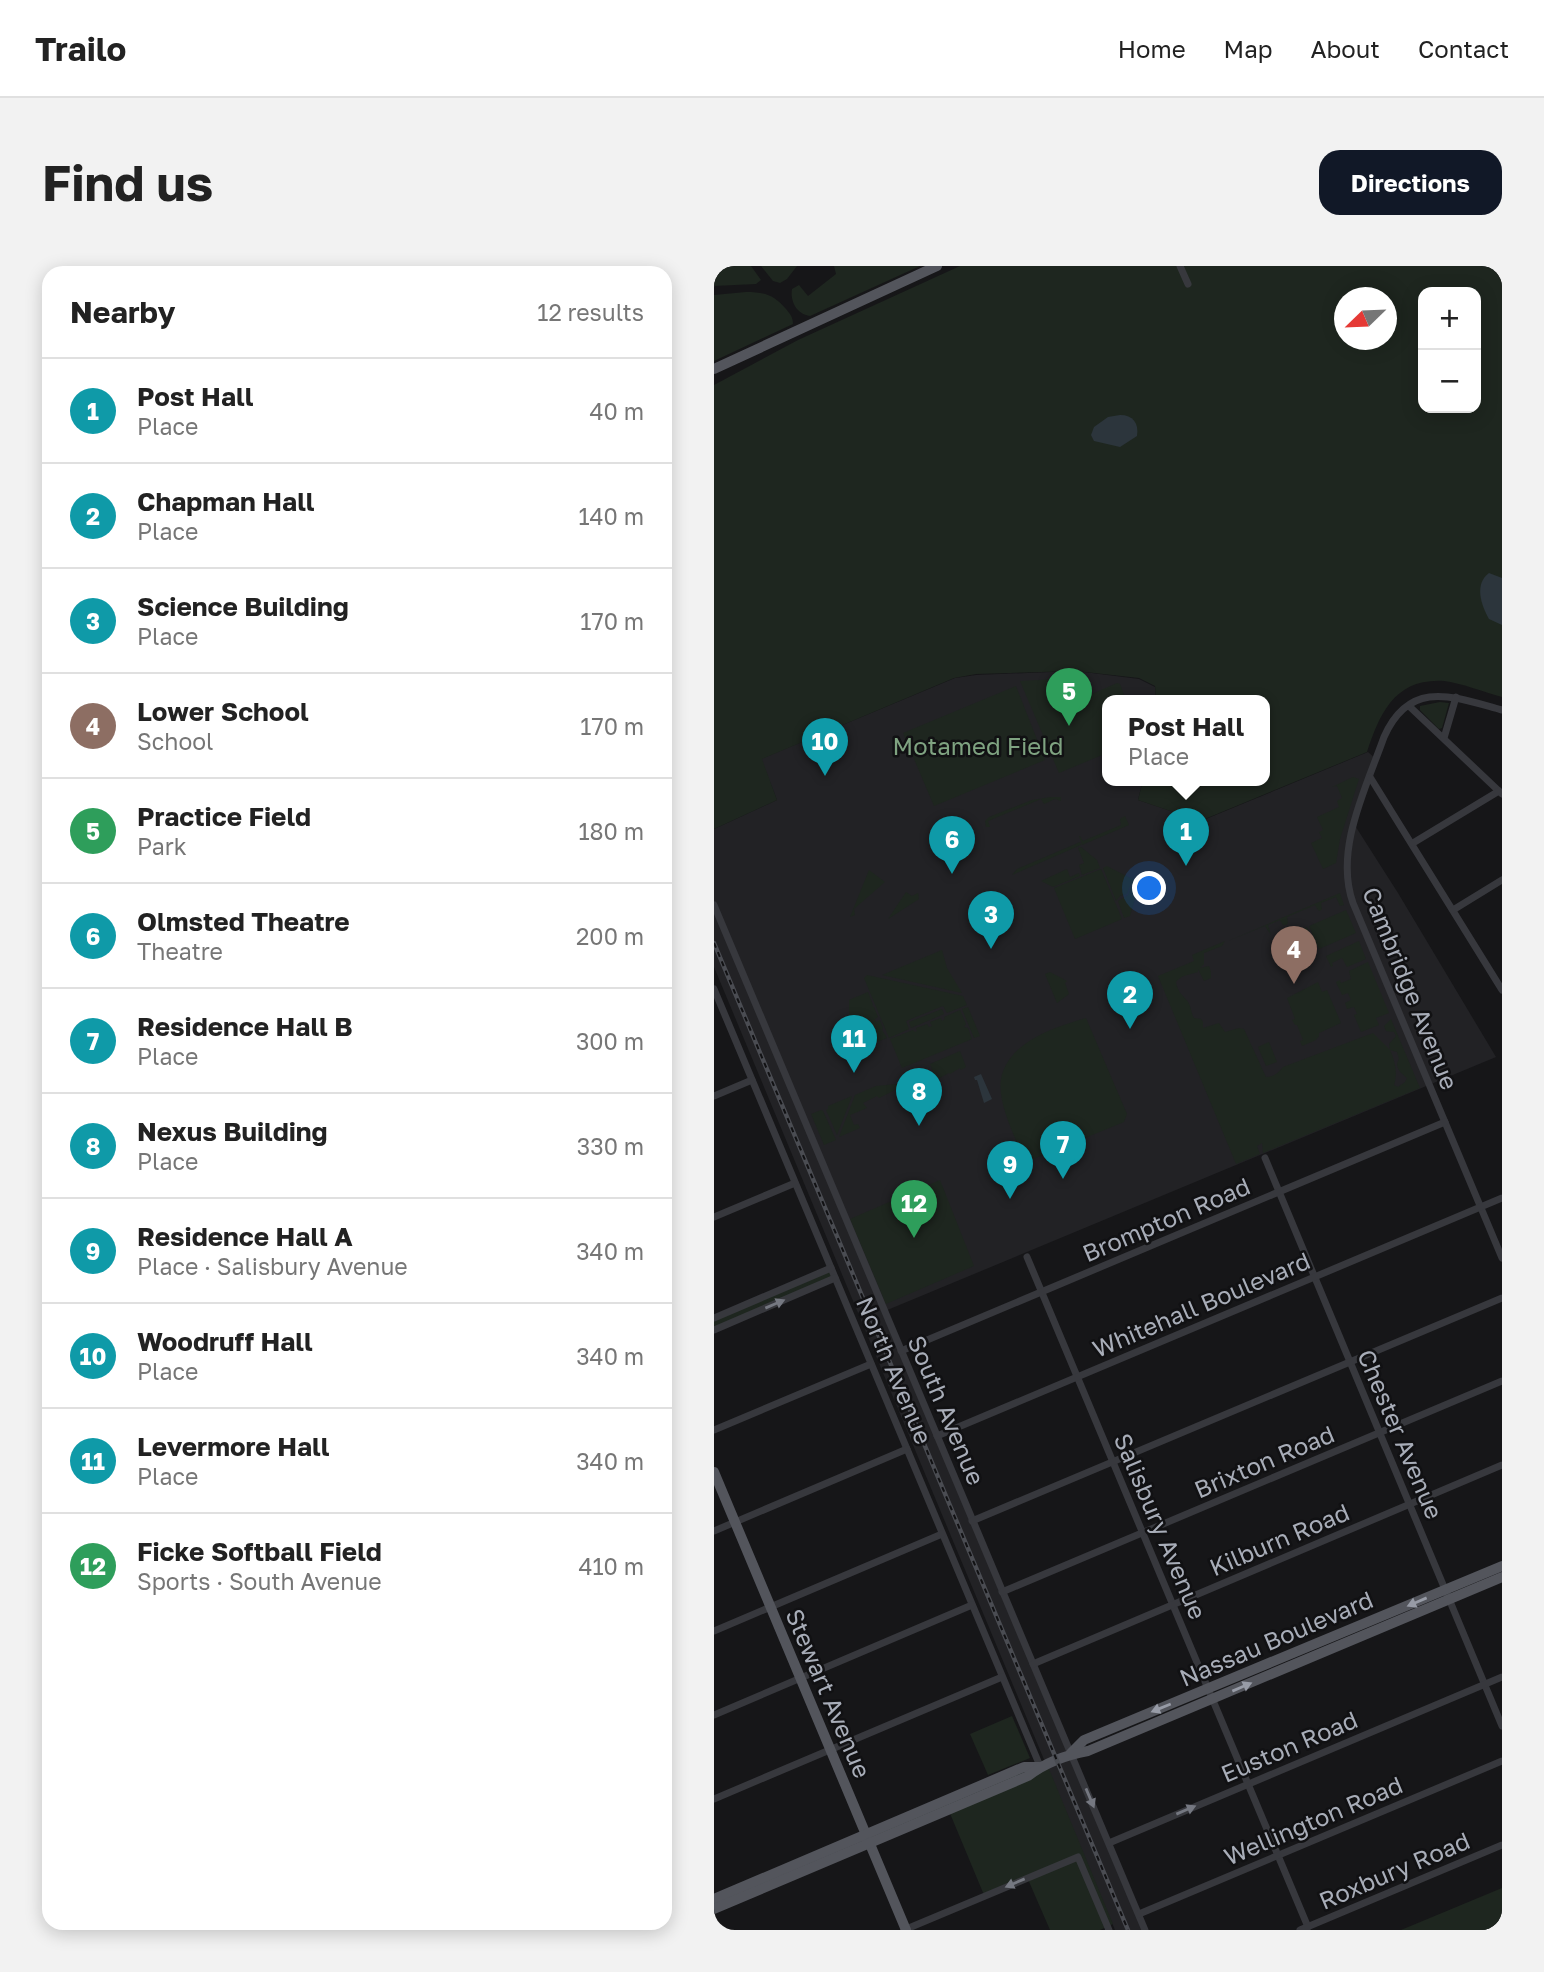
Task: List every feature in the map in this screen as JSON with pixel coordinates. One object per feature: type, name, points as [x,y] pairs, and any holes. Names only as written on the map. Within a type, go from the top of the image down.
[{"type":"main road","points":[[714,369],[937,266]]},
{"type":"main road","name":"Stewart Avenue","points":[[714,1472],[905,1930]]},
{"type":"main road","name":"Nassau Boulevard","points":[[714,1899],[1028,1776],[1040,1766],[1071,1754],[1084,1740],[1211,1694],[1447,1594],[1502,1566]]},
{"type":"main road","name":"Nassau Boulevard","points":[[1447,1594],[1502,1577]]},
{"type":"main road","name":"Nassau Boulevard","points":[[714,1909],[868,1839]]},
{"type":"street","points":[[1180,266],[1188,284]]},
{"type":"street","points":[[714,374],[728,362]]},
{"type":"street","points":[[1413,844],[1500,793],[1409,706],[1418,700],[1436,696],[1456,697],[1502,710]]},
{"type":"street","points":[[1444,738],[1456,697]]},
{"type":"street","name":"Cambridge Avenue","points":[[1409,706],[1396,716],[1388,728],[1370,777],[1349,842],[1346,865],[1348,886],[1502,1258]]},
{"type":"street","points":[[1370,777],[1499,978],[1502,990]]},
{"type":"street","points":[[1453,910],[1502,880]]},
{"type":"street","name":"South Avenue","points":[[714,905],[1145,1930]]},
{"type":"street","name":"North Avenue","points":[[714,989],[1040,1766]]},
{"type":"street","points":[[714,1096],[752,1080]]},
{"type":"street","name":"Brompton Road","points":[[901,1351],[1445,1122]]},
{"type":"street","name":"Chester Avenue","points":[[1265,1158],[1502,1726]]},
{"type":"street","points":[[714,1217],[795,1183]]},
{"type":"street","name":"Whitehall Boulevard","points":[[937,1436],[1502,1198]]},
{"type":"street","name":"Salisbury Avenue","points":[[1027,1257],[1278,1855],[1304,1928]]},
{"type":"street","points":[[714,1318],[831,1268]]},
{"type":"street","points":[[714,1330],[835,1279]]},
{"type":"street","points":[[972,1521],[1502,1298]]},
{"type":"street","points":[[748,1304],[752,1314]]},
{"type":"street","points":[[714,1430],[871,1364]]},
{"type":"street","name":"Brixton Road","points":[[1002,1592],[1502,1381]]},
{"type":"street","points":[[714,1531],[907,1449]]},
{"type":"street","name":"Kilburn Road","points":[[1032,1664],[1502,1465]]},
{"type":"street","points":[[714,1630],[942,1534]]},
{"type":"street","points":[[714,1715],[972,1605]]},
{"type":"street","points":[[714,1799],[1002,1677]]},
{"type":"street","name":"Euston Road","points":[[1109,1843],[1502,1677]]},
{"type":"street","name":"Wellington Road","points":[[1139,1914],[1502,1761]]},
{"type":"street","name":"Roxbury Road","points":[[1304,1928],[1502,1845]]},
{"type":"street","points":[[905,1930],[1078,1857],[1106,1929]]},
{"type":"shaded area","points":[[1128,416],[1134,421],[1137,436],[1120,447],[1094,441],[1091,435],[1094,427],[1108,417]]},
{"type":"shaded area","points":[[1489,573],[1502,578],[1502,625],[1489,619],[1480,595],[1484,578]]},
{"type":"shaded area","points":[[1076,671],[1139,679],[1155,687],[1156,695],[1102,695],[1102,786],[1142,786],[1138,800],[1201,821],[1368,752],[1376,759],[1354,824],[1496,1057],[885,1311],[1147,1930],[1115,1930],[714,967],[714,829],[777,800],[761,759],[955,678]]},
{"type":"shaded area","points":[[981,1074],[992,1099],[984,1103],[974,1077]]},
{"type":"green space","points":[[714,266],[751,266],[761,280],[756,284],[714,286]]},
{"type":"green space","points":[[761,266],[797,266],[787,279],[780,283],[773,281]]},
{"type":"green space","points":[[834,266],[920,266],[810,316],[801,313],[793,303],[792,289],[799,285],[808,296],[836,274]]},
{"type":"green space","points":[[960,266],[1502,266],[1502,697],[1444,681],[1413,685],[1392,701],[1384,712],[1367,752],[1200,821],[1138,800],[1142,786],[1270,786],[1270,695],[1156,695],[1155,686],[1139,678],[1076,671],[976,674],[954,678],[762,759],[777,800],[714,829],[714,385],[798,340]]},
{"type":"green space","points":[[746,292],[773,297],[790,314],[793,324],[714,361],[714,295]]},
{"type":"green space","points":[[1077,678],[1085,697],[1120,684],[1124,695],[1102,695],[1102,755],[1059,773],[1020,681]]},
{"type":"green space","name":"Motamed Field","points":[[1016,686],[1045,760],[934,806],[903,733]]},
{"type":"green space","points":[[1449,703],[1442,728],[1439,729],[1420,710],[1420,706]]},
{"type":"green space","points":[[1353,777],[1359,779],[1340,839],[1336,863],[1323,869],[1311,843],[1322,838],[1319,832],[1323,830],[1317,817],[1339,807],[1337,801],[1342,798],[1337,786],[1332,787]]},
{"type":"green space","points":[[1051,797],[1061,797],[1061,801],[1055,799],[1044,804],[1041,799],[988,821],[990,827],[986,827],[985,821],[989,817],[1032,800]]},
{"type":"green space","points":[[1125,816],[1129,825],[1082,845],[1079,836],[1083,841],[1121,825],[1120,819]]},
{"type":"green space","points":[[1080,842],[1081,845],[1012,875],[1017,869]]},
{"type":"green space","points":[[1081,847],[1097,860],[1100,868],[1082,875],[1079,865],[1084,863],[1078,848]]},
{"type":"green space","points":[[1107,866],[1138,882],[1130,886],[1127,894],[1116,901],[1103,868]]},
{"type":"green space","points":[[1067,869],[1070,877],[1079,873],[1080,876],[1053,887],[1041,881]]},
{"type":"green space","points":[[1101,869],[1122,919],[1075,939],[1054,888]]},
{"type":"green space","points":[[869,870],[885,882],[854,909],[855,915],[850,917]]},
{"type":"green space","points":[[1138,884],[1130,916],[1124,918],[1118,901],[1128,895],[1131,887]]},
{"type":"green space","points":[[906,892],[912,896],[918,893],[919,899],[888,919]]},
{"type":"green space","points":[[1340,893],[1344,905],[1340,906],[1336,897],[1321,903],[1320,911],[1315,905],[1287,917],[1286,925],[1280,920],[1268,925],[1271,935],[1265,926],[1228,941]]},
{"type":"green space","points":[[1346,910],[1356,933],[1319,949],[1309,926]]},
{"type":"green space","points":[[1307,927],[1316,950],[1298,958],[1282,958],[1276,947],[1279,940]]},
{"type":"green space","points":[[1225,941],[1222,946],[1204,953],[1204,964],[1200,968],[1209,966],[1211,978],[1204,981],[1198,969],[1198,972],[1178,980],[1177,986],[1189,1004],[1194,1018],[1203,1022],[1203,1028],[1219,1023],[1225,1032],[1244,1029],[1266,1077],[1276,1074],[1283,1067],[1373,1033],[1390,1050],[1389,1044],[1396,1036],[1394,1032],[1386,1031],[1384,1026],[1391,1019],[1420,1088],[1263,1153],[1262,1143],[1257,1146],[1260,1154],[1236,1164],[1158,976],[1194,961],[1192,955]],"holes":[[[1390,1050],[1397,1052],[1397,1067],[1407,1078],[1398,1087],[1394,1085],[1395,1067]]]},
{"type":"green space","points":[[1359,941],[1366,959],[1347,967],[1342,958],[1332,963],[1331,967],[1326,956]]},
{"type":"green space","points":[[942,950],[947,968],[962,993],[882,975]]},
{"type":"green space","points":[[1368,962],[1389,1013],[1376,1018],[1379,1025],[1361,1032],[1354,1015],[1357,1014],[1354,1007],[1347,1009],[1345,1003],[1351,1000],[1348,993],[1342,995],[1336,982],[1351,979],[1349,971]]},
{"type":"green space","points":[[1050,972],[1067,981],[1065,983],[1069,994],[1057,1003],[1045,974]]},
{"type":"green space","points":[[867,975],[963,996],[967,1005],[947,1013],[943,1006],[906,1021],[909,1029],[889,1038],[864,978]]},
{"type":"green space","points":[[1318,982],[1322,992],[1327,990],[1341,1023],[1319,1033],[1316,1040],[1302,1046],[1300,1041],[1303,1040],[1292,1020],[1295,1019],[1287,998]]},
{"type":"green space","points":[[868,992],[878,1017],[876,1022],[880,1020],[887,1038],[849,1053],[849,1000]]},
{"type":"green space","points":[[968,1007],[980,1036],[974,1038],[962,1009]]},
{"type":"green space","points":[[942,1009],[944,1014],[911,1028],[909,1022]]},
{"type":"green space","points":[[960,1010],[966,1024],[964,1027],[968,1028],[972,1039],[902,1068],[890,1039],[913,1030],[915,1032],[916,1028],[927,1024],[932,1026],[930,1022],[941,1018],[942,1021],[944,1017]]},
{"type":"green space","points":[[1086,1018],[1127,1114],[1124,1122],[1026,1162],[1008,1121],[1002,1099],[1001,1079],[1005,1066],[1013,1055],[1034,1038]]},
{"type":"green space","points":[[1269,1042],[1277,1062],[1266,1066],[1258,1047]]},
{"type":"green space","points":[[960,1051],[966,1067],[936,1080],[930,1064]]},
{"type":"green space","points":[[897,1084],[899,1088],[863,1103],[867,1108],[850,1115],[854,1125],[858,1124],[860,1128],[839,1137],[855,1095],[876,1086]]},
{"type":"green space","points":[[852,1096],[837,1135],[826,1110],[828,1106]]},
{"type":"green space","points":[[821,1110],[836,1140],[824,1145],[811,1114]]},
{"type":"green space","points":[[940,1180],[974,1266],[886,1304],[850,1219]]},
{"type":"green space","points":[[830,1270],[834,1278],[714,1329],[714,1319]]},
{"type":"green space","points":[[1012,1716],[1030,1758],[988,1775],[970,1734]]},
{"type":"green space","points":[[1047,1764],[1113,1924],[1100,1930],[1050,1930],[1027,1877],[984,1895],[949,1811],[714,1908],[714,1899],[1023,1768]]},
{"type":"green space","points":[[1502,1888],[1502,1930],[1401,1930]]},
{"type":"railway","points":[[714,943],[1128,1930]]},
{"type":"place","name":"Practice Field","points":[[1069,726]]},
{"type":"place","name":"Woodruff Hall","points":[[825,776]]},
{"type":"place","name":"Post Hall","points":[[1186,866]]},
{"type":"place","name":"Olmsted Theatre","points":[[952,874]]},
{"type":"place","name":"Science Building","points":[[991,949]]},
{"type":"place","name":"Lower School","points":[[1294,984]]},
{"type":"place","name":"Chapman Hall","points":[[1130,1029]]},
{"type":"place","name":"Levermore Hall","points":[[854,1073]]},
{"type":"place","name":"Nexus Building","points":[[919,1126]]},
{"type":"place","name":"Residence Hall B","points":[[1063,1179]]},
{"type":"place","name":"Residence Hall A","points":[[1010,1199]]},
{"type":"place","name":"Ficke Softball Field","points":[[914,1238]]}]
